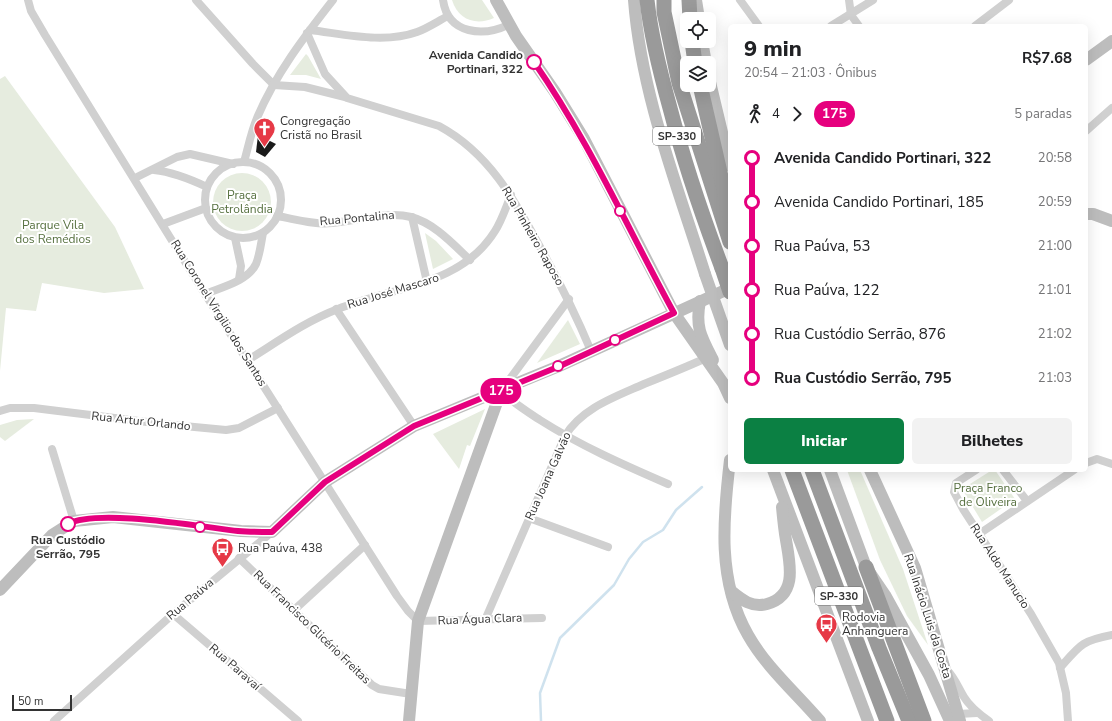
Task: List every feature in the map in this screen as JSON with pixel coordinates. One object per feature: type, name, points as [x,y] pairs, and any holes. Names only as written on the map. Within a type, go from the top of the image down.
[{"type":"highway","name":"SP-330","points":[[647,0],[650,26],[660,74],[675,128],[696,195],[728,286]]},
{"type":"highway","name":"SP-330","points":[[664,0],[664,12],[679,83],[728,236]]},
{"type":"highway","points":[[689,0],[690,12]]},
{"type":"highway","points":[[702,92],[728,209]]},
{"type":"highway","name":"SP-330","points":[[793,472],[887,721]]},
{"type":"highway","name":"SP-330","points":[[813,472],[879,648],[909,721]]},
{"type":"highway","points":[[866,567],[924,721]]},
{"type":"main road","points":[[487,0],[516,36],[555,92],[584,139],[674,313],[704,359],[723,384]]},
{"type":"main road","points":[[496,0],[508,25]]},
{"type":"main road","points":[[634,0],[636,32],[648,91],[705,274],[728,339]]},
{"type":"main road","points":[[696,0],[698,12]]},
{"type":"main road","points":[[1088,59],[1112,41]]},
{"type":"main road","points":[[712,92],[728,158]]},
{"type":"main road","points":[[1088,214],[1093,214],[1112,221]]},
{"type":"main road","points":[[660,287],[677,300],[684,302],[700,301],[698,328],[701,338],[716,364],[728,394]]},
{"type":"main road","name":"Rua Paúva","points":[[272,532],[325,482],[414,426],[501,391],[728,289]]},
{"type":"main road","points":[[409,721],[418,621],[501,391]]},
{"type":"main road","points":[[729,472],[724,513],[723,541],[725,564],[733,602],[748,635],[762,656],[820,721]]},
{"type":"main road","points":[[775,472],[780,492],[868,721]]},
{"type":"main road","points":[[831,472],[866,567],[892,608],[929,675],[956,719]]},
{"type":"main road","name":"Rua Inácio Luis da Costa","points":[[871,472],[915,568],[946,668],[956,719]]},
{"type":"main road","points":[[731,591],[744,602],[762,605],[778,599],[787,587],[791,572],[783,525],[780,492]]},
{"type":"main road","points":[[0,590],[52,534],[74,521],[113,517],[241,531],[272,532]]},
{"type":"street","name":"Rua Coronel Virgilio dos Santos","points":[[28,0],[32,11],[45,35],[135,178],[205,294],[397,596],[408,611],[418,621]]},
{"type":"street","points":[[196,0],[253,64],[274,84]]},
{"type":"street","points":[[244,162],[257,119],[274,84],[308,32],[333,0]]},
{"type":"street","points":[[443,0],[448,16],[462,28],[472,31],[487,32],[508,25]]},
{"type":"street","points":[[740,0],[753,22]]},
{"type":"street","points":[[849,0],[851,15],[858,24]]},
{"type":"street","points":[[835,24],[873,0]]},
{"type":"street","points":[[978,24],[1009,0]]},
{"type":"street","points":[[308,32],[390,37],[418,32],[448,16]]},
{"type":"street","points":[[308,32],[325,74],[347,98]]},
{"type":"street","name":"Rua Pinheiro Raposo","points":[[274,84],[305,87],[439,126],[452,134],[480,156],[501,180],[511,195],[569,299],[591,351]]},
{"type":"street","points":[[1088,129],[1112,108]]},
{"type":"street","points":[[135,178],[154,170],[178,156],[190,154],[232,164]]},
{"type":"street","points":[[244,162],[256,165],[267,171],[275,180],[280,192],[280,204],[277,216],[263,233],[250,238],[236,238],[225,234],[216,227],[209,218],[206,208],[205,194],[207,187],[217,173],[232,164],[244,162]]},
{"type":"street","points":[[154,170],[166,171],[207,187]]},
{"type":"street","name":"Rua José Mascaro","points":[[248,360],[314,320],[336,309],[427,282],[445,275],[470,260],[494,232],[511,195]]},
{"type":"street","points":[[163,224],[206,208]]},
{"type":"street","name":"Rua Pontalina","points":[[277,216],[310,222],[330,223],[390,215],[412,217],[431,226],[470,260]]},
{"type":"street","points":[[412,217],[427,282]]},
{"type":"street","points":[[205,294],[246,276],[255,264],[263,233]]},
{"type":"street","points":[[236,238],[241,266],[239,279]]},
{"type":"street","points":[[569,299],[501,391],[511,402],[565,436],[668,484]]},
{"type":"street","points":[[336,309],[414,426]]},
{"type":"street","name":"Rua Joana Galvão","points":[[485,620],[565,436],[571,426],[598,405],[704,359]]},
{"type":"street","name":"Rua Artur Orlando","points":[[0,411],[10,408],[34,408],[163,424],[226,430],[239,428],[278,408]]},
{"type":"street","points":[[52,449],[74,521]]},
{"type":"street","points":[[1088,462],[1097,459],[1112,464]]},
{"type":"street","name":"Rua Aldo Manucio","points":[[973,472],[956,483],[954,492],[1041,631],[1060,668],[1066,692],[1068,721]]},
{"type":"street","points":[[1005,472],[1027,501]]},
{"type":"street","points":[[979,534],[1071,472]]},
{"type":"street","points":[[529,518],[608,547]]},
{"type":"street","name":"Rua Paúva","points":[[54,721],[172,614],[272,532]]},
{"type":"street","points":[[293,611],[365,544]]},
{"type":"street","name":"Rua Francisco Glicério Freitas","points":[[240,558],[293,611],[372,685],[379,689],[411,694]]},
{"type":"street","name":"Rua Paravaí","points":[[172,614],[293,720]]},
{"type":"street","name":"Rua Água Clara","points":[[418,621],[542,618]]},
{"type":"street","points":[[1060,668],[1080,645],[1088,641],[1112,635]]},
{"type":"street","points":[[946,668],[955,679],[964,698],[988,721]]},
{"type":"street","points":[[956,719],[977,712]]},
{"type":"green space","points":[[452,0],[482,0],[494,18],[481,21],[468,20],[463,17],[455,7]]},
{"type":"green space","points":[[306,54],[321,79],[306,75],[290,75]]},
{"type":"green space","name":"Parque Vila dos Remédios","points":[[5,76],[115,227],[144,289],[104,293],[42,283],[36,311],[6,308],[0,371],[0,79]]},
{"type":"green space","name":"Praça Petrolândia","points":[[236,173],[248,173],[263,181],[271,196],[271,208],[263,223],[248,231],[236,231],[221,223],[213,208],[213,196],[221,181]]},
{"type":"green space","points":[[425,233],[436,241],[453,259],[433,269]]},
{"type":"green space","points":[[568,320],[580,344],[537,363]]},
{"type":"green space","points":[[485,409],[470,446],[467,445],[459,469],[433,434]]},
{"type":"green space","points":[[34,419],[5,441],[0,437],[0,425],[17,420]]},
{"type":"green space","points":[[848,472],[861,472],[903,569],[928,645],[907,616],[880,560]]},
{"type":"green space","name":"Praça Franco de Oliveira","points":[[989,472],[996,472],[1015,499],[982,522],[962,489]]},
{"type":"building","name":"Congregação Cristã no Brasil","points":[[258,135],[276,144],[265,157],[256,152]]},
{"type":"waterway","points":[[541,721],[540,693],[560,638],[614,585],[629,559],[643,542],[663,530],[676,510],[702,487]]},
{"type":"bus line","name":"175","points":[[68,524],[88,518],[113,517],[241,531],[272,532],[325,482],[414,426],[560,366],[674,313],[584,139],[555,92],[534,62]]},
{"type":"place","name":"Avenida Candido Portinari, 322","points":[[534,62]]},
{"type":"place","name":"Congregação Cristã no Brasil","points":[[264,148]]},
{"type":"place","name":"Rua Custódio Serrão, 795","points":[[68,524]]},
{"type":"place","name":"Rua Paúva, 438","points":[[222,568]]},
{"type":"place","name":"Rodovia Anhanguera","points":[[826,644]]}]
